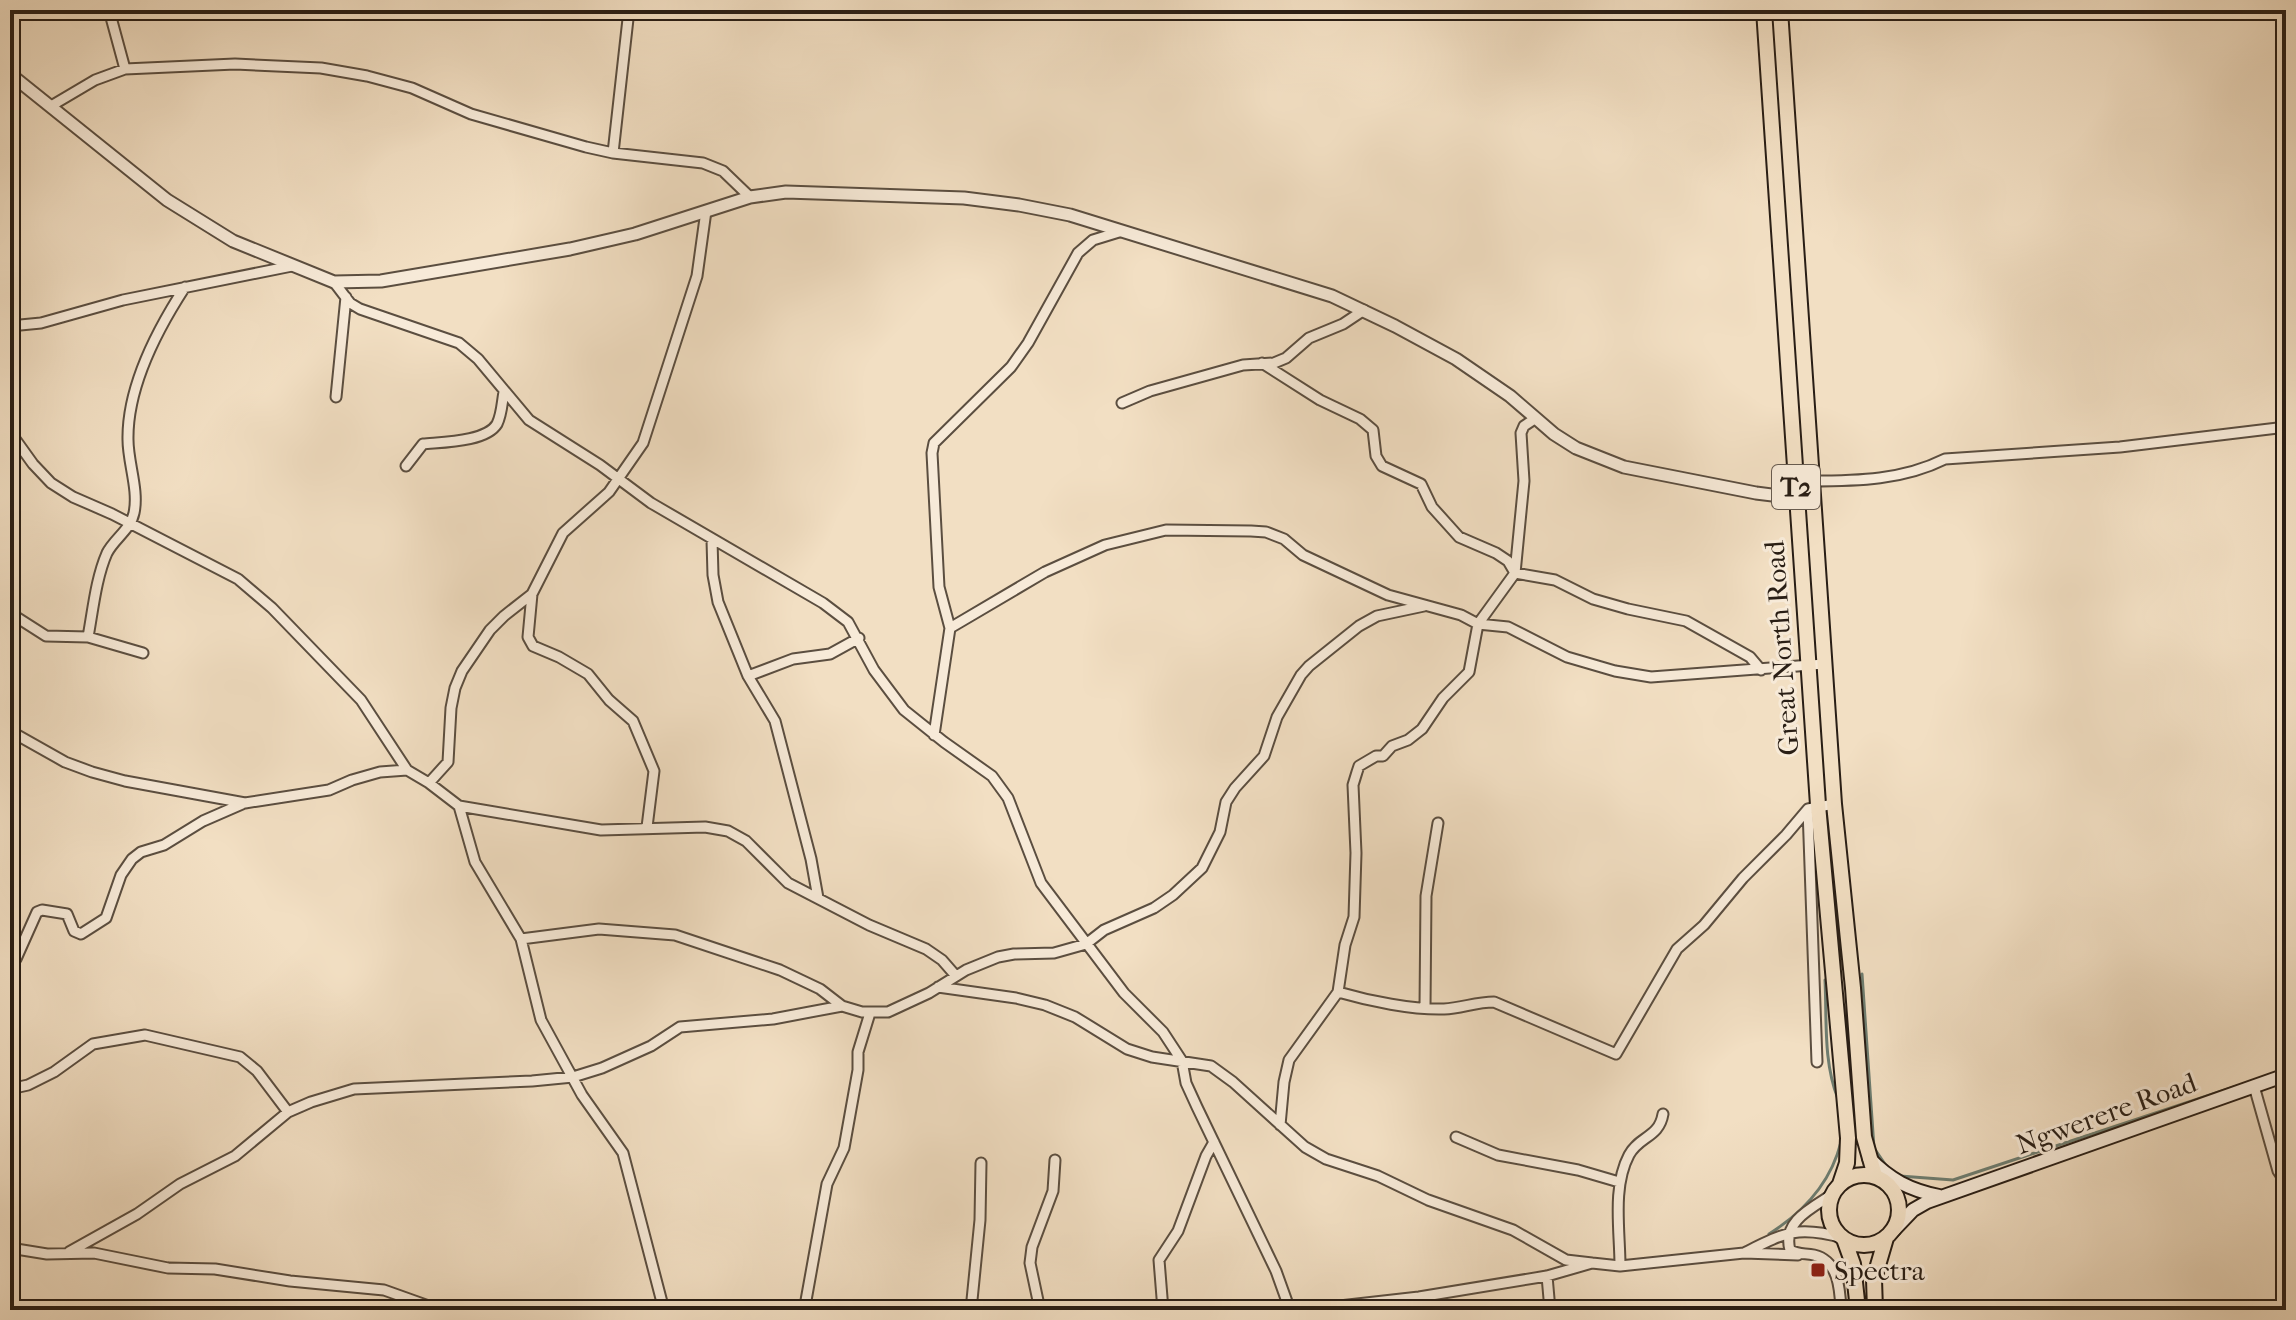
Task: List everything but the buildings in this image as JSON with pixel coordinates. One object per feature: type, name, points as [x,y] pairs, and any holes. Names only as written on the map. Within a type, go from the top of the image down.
[{"type":"main road","name":"Great North Road","points":[[1764,10],[1808,666],[1813,808],[1848,1138],[1847,1163],[1836,1189]]},
{"type":"main road","name":"Great North Road","points":[[1780,10],[1834,804],[1853,988],[1864,1137],[1868,1157],[1878,1178]]},
{"type":"main road","name":"Ngwerere Road","points":[[1888,1236],[1913,1210],[1942,1196],[2286,1075]]},
{"type":"main road","points":[[1868,1157],[1901,1185]]},
{"type":"main road","points":[[1858,1310],[1853,1264],[1843,1239],[1830,1222],[1829,1208],[1836,1189],[1857,1175],[1942,1196]]},
{"type":"main road","points":[[1875,1310],[1874,1279],[1897,1217],[1897,1200],[1892,1190],[1878,1178]]},
{"type":"main road","points":[[1843,1239],[1865,1246],[1888,1236]]},
{"type":"street","points":[[109,10],[125,69]]},
{"type":"street","points":[[613,153],[629,10]]},
{"type":"street","points":[[51,106],[95,80],[125,69],[235,64],[321,68],[412,88],[471,114],[613,153],[703,163],[723,171],[750,197]]},
{"type":"street","points":[[10,74],[15,86],[51,106],[167,200],[233,241],[334,282],[381,281],[570,249],[635,234],[750,197],[786,192],[964,198],[1070,215],[1332,296],[1456,359],[1510,396],[1576,448],[1624,467],[1756,493],[1812,500]]},
{"type":"street","points":[[647,827],[654,771],[633,721],[609,700],[588,674],[533,646],[528,637],[532,594],[563,533],[609,492],[643,443],[697,276],[706,211]]},
{"type":"street","points":[[934,735],[950,628],[939,587],[934,443],[1011,367],[1028,343],[1078,253],[1093,240],[1119,232]]},
{"type":"street","points":[[10,326],[41,323],[123,300],[292,266]]},
{"type":"street","points":[[334,282],[360,309],[459,343],[478,359],[529,420],[712,540],[840,613],[859,638],[874,670],[904,710],[992,776],[1008,798],[1041,883],[1124,993],[1163,1032],[1182,1061],[1186,1083],[1276,1271],[1290,1310]]},
{"type":"street","points":[[88,637],[105,558],[129,524],[135,507],[128,448],[131,403],[163,322],[185,287]]},
{"type":"street","points":[[336,397],[346,297]]},
{"type":"street","points":[[1122,403],[1150,391],[1243,365],[1274,363],[1286,358],[1309,338],[1343,324],[1364,310]]},
{"type":"street","points":[[1262,363],[1320,400],[1360,419],[1373,430],[1376,456],[1382,466],[1421,484],[1432,507],[1459,537],[1496,553],[1508,561],[1515,573],[1555,580],[1593,599],[1628,609],[1686,621],[1750,657],[1761,670]]},
{"type":"street","points":[[406,466],[423,444],[487,434],[496,425],[504,392]]},
{"type":"street","points":[[1280,1125],[1289,1060],[1338,992],[1345,945],[1354,917],[1356,853],[1353,785],[1359,766],[1376,756],[1383,756],[1392,746],[1408,740],[1422,729],[1443,698],[1469,672],[1478,624],[1515,573],[1524,481],[1521,433],[1524,426],[1536,418]]},
{"type":"street","points":[[1811,481],[1897,477],[1945,459],[2120,447],[2286,427]]},
{"type":"street","points":[[10,432],[51,483],[73,497],[238,579],[272,608],[361,700],[407,770],[459,806],[601,830],[705,827],[728,831],[746,841],[788,883],[869,925],[926,949],[942,960],[956,976]]},
{"type":"street","points":[[950,628],[1045,572],[1090,551],[1166,530],[1266,532],[1284,539],[1303,555],[1344,575],[1424,606],[1461,615],[1478,624],[1508,627],[1567,657],[1615,671],[1651,677],[1824,664]]},
{"type":"street","points":[[712,540],[718,602],[748,676],[775,721],[811,859],[818,898]]},
{"type":"street","points":[[429,783],[448,762],[451,708],[462,671],[490,630],[532,594]]},
{"type":"street","points":[[521,939],[599,929],[675,935],[780,970],[820,989],[842,1006],[870,1013],[888,1012],[998,957],[1054,953],[1086,944],[1104,930],[1163,902],[1202,868],[1220,832],[1226,802],[1264,756],[1277,717],[1309,666],[1359,626],[1377,616],[1424,606]]},
{"type":"street","points":[[10,613],[46,636],[88,637],[143,653]]},
{"type":"street","points":[[748,676],[793,659],[830,654],[859,638]]},
{"type":"street","points":[[10,731],[65,762],[92,772],[245,803]]},
{"type":"street","points":[[10,962],[16,959],[37,912],[67,914],[74,931],[81,934],[106,918],[121,875],[132,859],[141,852],[164,845],[203,821],[245,803],[329,790],[380,772],[407,770]]},
{"type":"street","points":[[1338,992],[1367,1000],[1425,1007],[1458,1008],[1476,1002],[1494,1002],[1616,1054],[1677,949],[1704,925],[1743,878],[1813,808],[1834,804]]},
{"type":"street","points":[[459,806],[475,862],[521,939],[541,1020],[582,1095],[623,1153],[664,1310]]},
{"type":"street","points":[[1813,808],[1817,1062]]},
{"type":"street","points":[[1425,1007],[1426,896],[1438,823]]},
{"type":"street","points":[[938,987],[1002,995],[1045,1005],[1075,1017],[1127,1049],[1152,1057],[1211,1066],[1305,1147],[1326,1159],[1378,1176],[1428,1200],[1513,1230],[1566,1260],[1620,1266],[1744,1253],[1815,1255],[1830,1265],[1839,1286],[1841,1310]]},
{"type":"street","points":[[69,1252],[137,1214],[180,1184],[235,1156],[288,1112],[311,1102],[354,1089],[573,1077],[651,1046],[680,1027],[773,1019],[842,1006]]},
{"type":"street","points":[[802,1310],[827,1184],[844,1148],[858,1070],[858,1052],[870,1013]]},
{"type":"street","points":[[10,1089],[28,1085],[54,1072],[93,1044],[145,1035],[240,1057],[257,1071],[288,1112]]},
{"type":"street","points":[[2254,1086],[2278,1171],[2286,1183]]},
{"type":"street","points":[[1620,1266],[1619,1182],[1630,1151],[1658,1129],[1663,1114]]},
{"type":"street","points":[[1456,1137],[1498,1155],[1578,1170],[1619,1182]]},
{"type":"street","points":[[1163,1310],[1159,1260],[1178,1231],[1214,1142]]},
{"type":"street","points":[[1040,1310],[1030,1263],[1032,1247],[1053,1191],[1055,1160]]},
{"type":"street","points":[[971,1310],[980,1220],[981,1163]]},
{"type":"street","points":[[1798,1255],[1790,1250],[1787,1232],[1796,1220],[1836,1189]]},
{"type":"street","points":[[1744,1253],[1787,1232],[1817,1231],[1843,1239]]},
{"type":"street","points":[[10,1248],[47,1254],[94,1253],[168,1268],[215,1269],[290,1281],[384,1290],[440,1310]]},
{"type":"street","points":[[1304,1310],[1419,1297],[1547,1276],[1592,1263]]},
{"type":"street","points":[[1547,1276],[1550,1310]]},
{"type":"waterway","points":[[1862,974],[1874,1148],[1887,1167]]},
{"type":"waterway","points":[[1825,980],[1828,1055],[1838,1099]]},
{"type":"waterway","points":[[1900,1176],[1953,1180],[2237,1086]]},
{"type":"waterway","points":[[1769,1234],[1794,1216],[1814,1195],[1830,1170],[1841,1142]]},
{"type":"place","name":"Spectra","points":[[1818,1270]]}]
